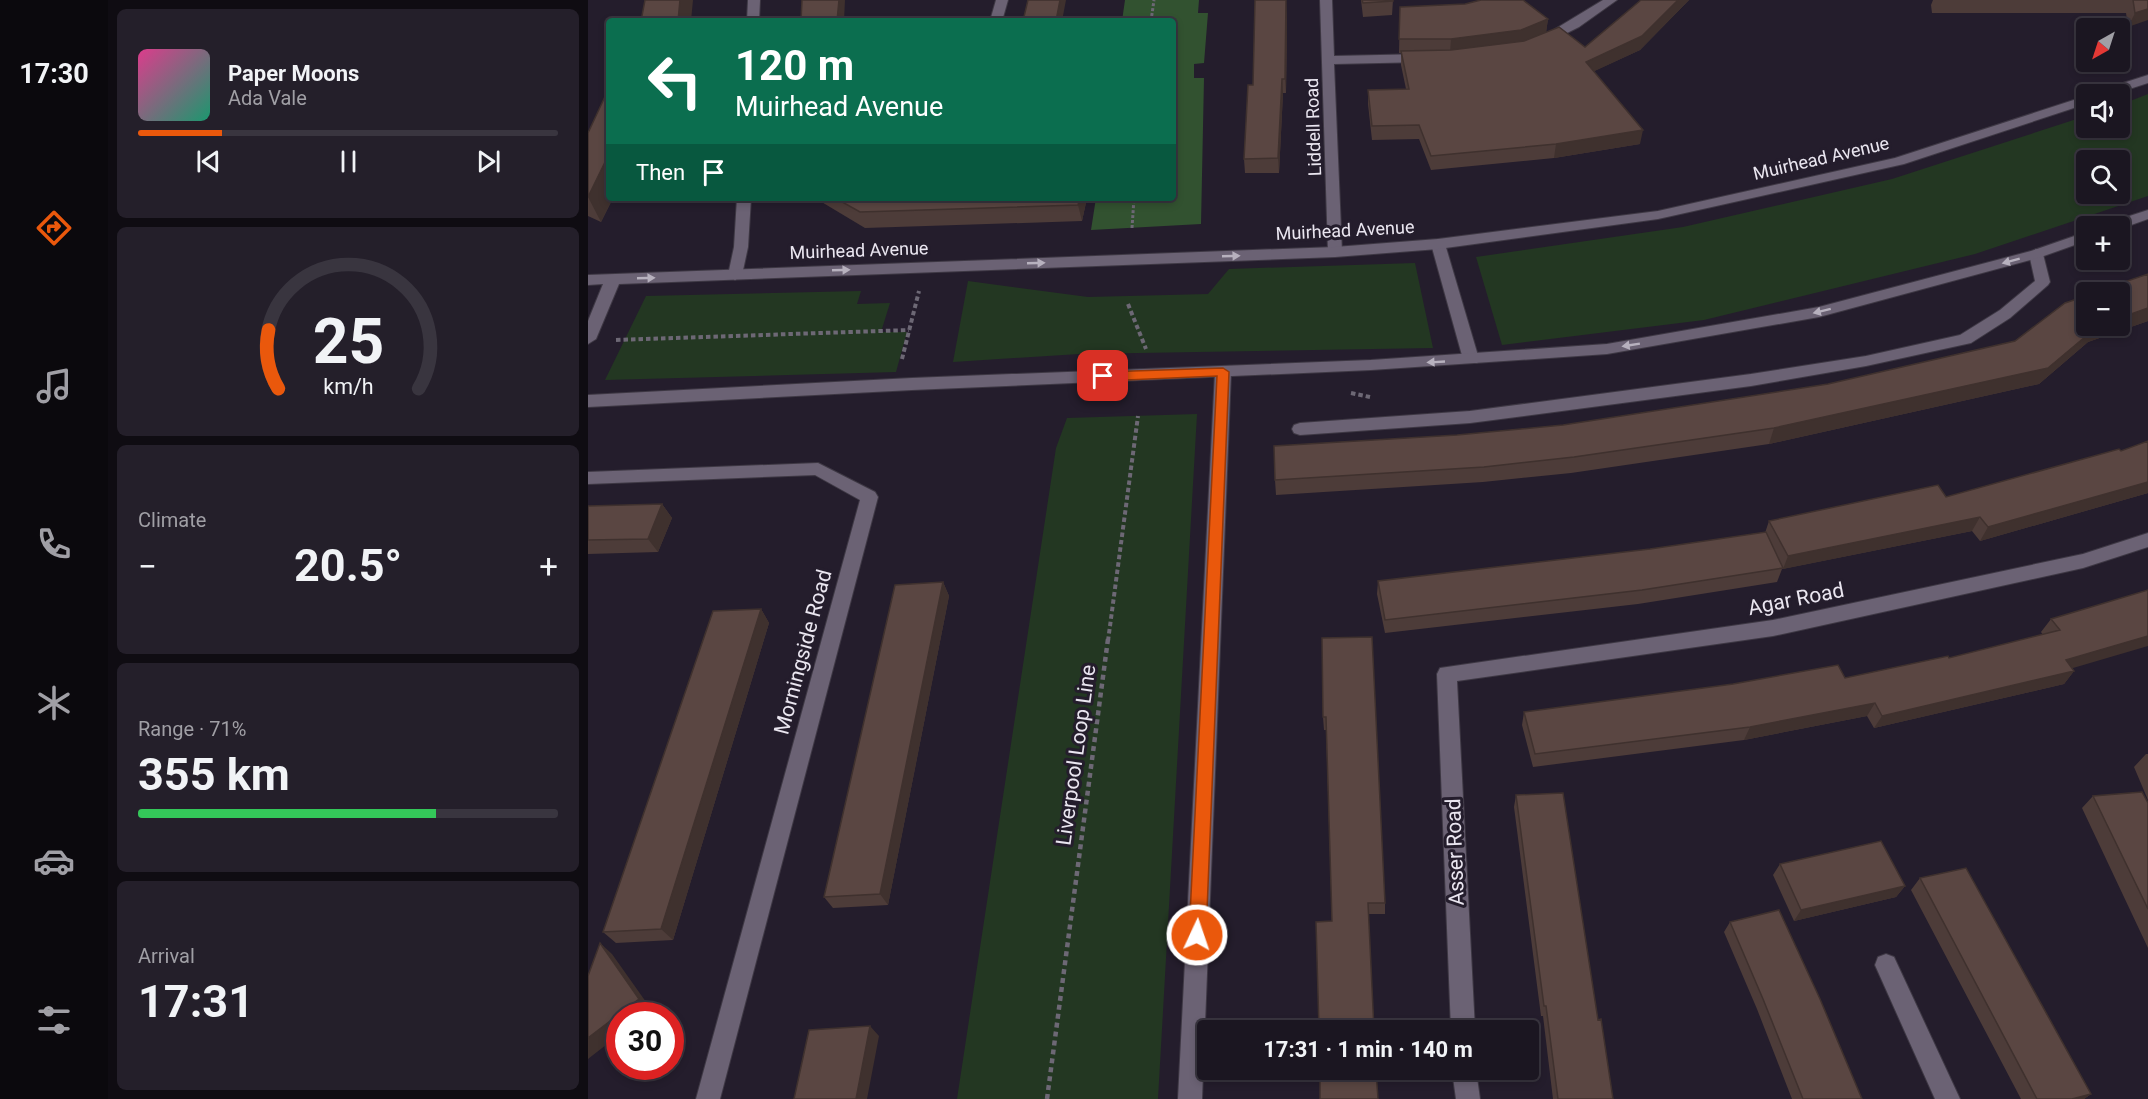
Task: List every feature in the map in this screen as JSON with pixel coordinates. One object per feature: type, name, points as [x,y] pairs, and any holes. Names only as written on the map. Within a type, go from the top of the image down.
[{"type":"street","points":[[753,0],[753,18]]},
{"type":"street","points":[[997,18],[1002,0]]},
{"type":"street","name":"Liddell Road","points":[[1326,0],[1335,252]]},
{"type":"street","points":[[1535,44],[1575,24],[1611,0]]},
{"type":"street","points":[[1329,60],[1433,57]]},
{"type":"street","points":[[2130,85],[2148,79]]},
{"type":"street","name":"Muirhead Avenue","points":[[588,280],[1335,252],[1438,244],[1658,215],[1758,193],[1899,161],[2076,103]]},
{"type":"street","points":[[735,275],[741,247],[744,201]]},
{"type":"street","points":[[2130,220],[2148,214]]},
{"type":"street","points":[[588,401],[904,384],[1223,372],[1471,359],[1606,349],[1819,312],[2036,254],[2076,240]]},
{"type":"street","points":[[1438,244],[1471,359]]},
{"type":"street","points":[[1300,429],[1470,417],[1751,380],[1866,361],[1965,339],[2005,314],[2043,282],[2036,254]]},
{"type":"street","points":[[588,339],[613,279]]},
{"type":"street","points":[[1190,1099],[1223,372]]},
{"type":"street","name":"Morningside Road","points":[[588,478],[818,469],[869,497],[708,1099]]},
{"type":"street","name":"Agar Road","points":[[1447,674],[1773,628],[2084,561],[2148,540]]},
{"type":"street","name":"Asser Road","points":[[1447,674],[1463,1020]]},
{"type":"street","points":[[1886,964],[1948,1099]]},
{"type":"street","points":[[1465,1080],[1468,1099]]},
{"type":"path","points":[[1151,18],[1154,0]]},
{"type":"path","points":[[1132,228],[1134,201]]},
{"type":"path","points":[[900,366],[920,290],[910,291]]},
{"type":"path","points":[[1128,304],[1148,352]]},
{"type":"path","points":[[612,340],[909,330]]},
{"type":"path","points":[[1347,392],[1380,399]]},
{"type":"path","name":"Liverpool Loop Line","points":[[1047,1099],[1138,416]]},
{"type":"green space","points":[[1125,0],[1199,0],[1198,13],[1208,13],[1204,63],[1194,64],[1194,78],[1204,78],[1201,224],[1091,230],[1096,201],[1176,201],[1176,18],[1122,18]]},
{"type":"green space","points":[[2148,94],[2148,196],[2130,202],[2130,150],[2076,150],[2076,204],[2124,204],[2088,216],[2076,216],[2076,220],[1975,254],[1704,320],[1502,345],[1476,257],[1683,227],[1892,179],[2076,119],[2076,138],[2130,138],[2130,101]]},
{"type":"green space","points":[[1415,263],[1433,348],[1079,354],[953,362],[968,281],[1088,297],[1208,294],[1229,269]]},
{"type":"green space","points":[[861,291],[857,304],[890,303],[881,332],[907,332],[896,372],[605,380],[646,296]]},
{"type":"green space","points":[[1197,414],[1158,1099],[957,1099],[1056,448],[1067,418]]},
{"type":"building","points":[[645,0],[680,0],[678,18],[642,18]]},
{"type":"building","points":[[802,0],[839,0],[837,18],[801,18]]},
{"type":"building","points":[[1028,0],[1060,0],[1057,18],[1024,18]]},
{"type":"building","points":[[1255,0],[1286,0],[1285,79],[1282,79],[1278,158],[1244,159],[1248,85],[1253,85]]},
{"type":"building","points":[[1362,0],[1393,0],[1393,1],[1363,3]]},
{"type":"building","points":[[1481,0],[1523,0],[1548,19],[1521,30],[1451,39],[1399,39],[1400,7],[1465,4]]},
{"type":"building","points":[[1641,0],[1678,0],[1642,36],[1586,62],[1643,130],[1556,144],[1431,156],[1419,125],[1372,126],[1368,90],[1409,89],[1401,51],[1451,50],[1524,41],[1559,27],[1585,47]]},
{"type":"building","points":[[2133,0],[2148,0],[2148,9],[2135,13]]},
{"type":"building","points":[[606,94],[606,160],[588,197],[588,133]]},
{"type":"building","points":[[840,201],[1079,201],[1078,205],[860,212]]},
{"type":"building","points":[[2148,274],[2148,308],[2130,314],[2130,282],[2124,282]]},
{"type":"building","points":[[2076,299],[2076,336],[2086,336],[2048,368],[1774,428],[1574,457],[1484,467],[1275,480],[1274,446],[1457,435],[1563,425],[1828,384],[2015,341],[2065,303]]},
{"type":"building","points":[[2148,441],[2148,482],[1988,527],[1980,517],[1788,556],[1769,521],[1938,485],[1946,497],[2119,449],[2121,451]]},
{"type":"building","points":[[662,504],[648,539],[588,540],[588,506]]},
{"type":"building","points":[[1766,532],[1783,568],[1642,590],[1385,620],[1378,581],[1650,549]]},
{"type":"building","points":[[943,582],[880,894],[824,897],[895,585]]},
{"type":"building","points":[[2148,590],[2148,636],[2066,660],[2074,671],[1882,716],[1875,703],[1750,727],[1535,754],[1524,712],[1733,684],[1838,665],[1845,678],[1948,656],[1949,658],[2060,630],[2051,619]]},
{"type":"building","points":[[761,609],[661,929],[603,932],[713,611]]},
{"type":"building","points":[[1372,637],[1385,903],[1368,903],[1374,1020],[1319,1020],[1316,922],[1332,921],[1322,638]]},
{"type":"building","points":[[2142,792],[2148,803],[2148,909],[2093,796]]},
{"type":"building","points":[[1563,793],[1598,1020],[1601,1019],[1613,1099],[1558,1099],[1516,795]]},
{"type":"building","points":[[1881,841],[1905,886],[1801,910],[1780,864]]},
{"type":"building","points":[[1966,868],[2091,1094],[2072,1099],[2037,1099],[1920,878]]},
{"type":"building","points":[[1779,910],[1862,1099],[1803,1099],[1730,922]]},
{"type":"building","points":[[600,943],[639,999],[635,1002],[606,1002],[606,1024],[588,1038],[588,976]]},
{"type":"building","points":[[870,1026],[856,1099],[794,1099],[809,1030]]},
{"type":"building","points":[[1320,1080],[1377,1080],[1378,1099],[1320,1099]]},
{"type":"route","points":[[1103,376],[1223,372],[1197,935]]}]
